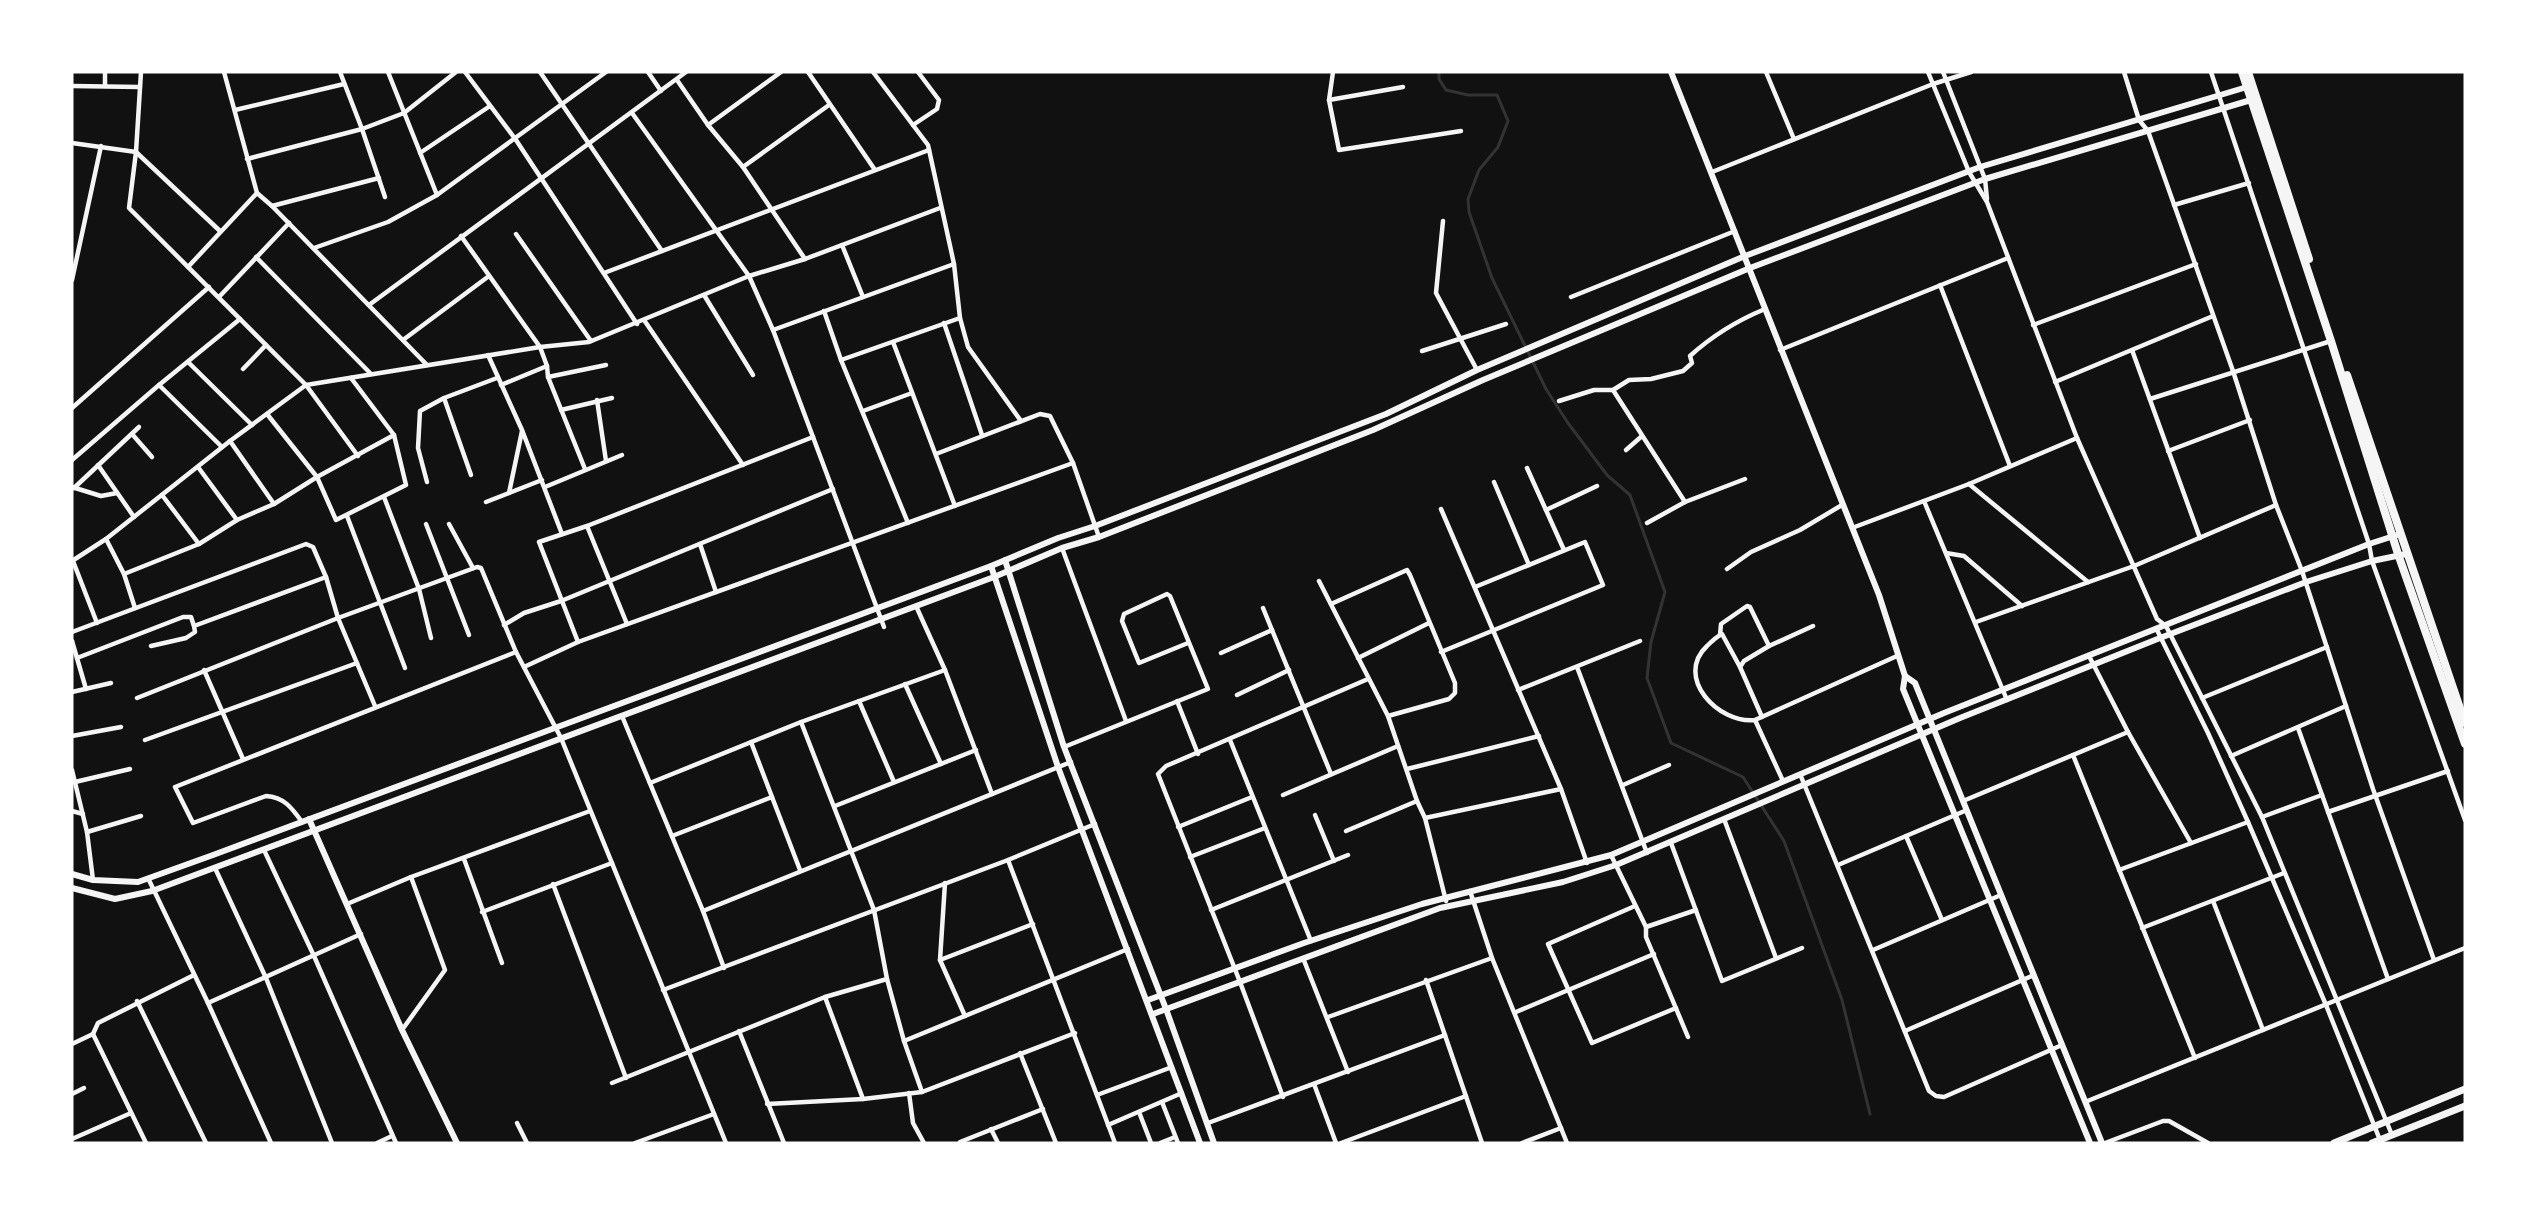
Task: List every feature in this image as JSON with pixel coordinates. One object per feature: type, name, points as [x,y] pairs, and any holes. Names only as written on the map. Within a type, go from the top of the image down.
[{"type":"main road","points":[[2242,72],[2396,535]]},
{"type":"main road","points":[[2248,72],[2465,744]]},
{"type":"main road","points":[[2402,554],[2465,723]]},
{"type":"main road","points":[[2334,1143],[2465,1089]]},
{"type":"main road","points":[[2376,1141],[2465,1106]]},
{"type":"street","points":[[105,72],[105,86]]},
{"type":"street","points":[[141,72],[136,152],[129,208],[306,385],[358,456]]},
{"type":"street","points":[[224,72],[257,193],[428,365]]},
{"type":"street","points":[[340,72],[385,197]]},
{"type":"street","points":[[388,72],[437,195]]},
{"type":"street","points":[[247,159],[362,129],[404,113],[456,72]]},
{"type":"street","points":[[465,72],[542,178],[637,324]]},
{"type":"street","points":[[540,72],[662,251]]},
{"type":"street","points":[[592,72],[597,79]]},
{"type":"street","points":[[314,248],[388,222],[437,195],[516,140],[606,72]]},
{"type":"street","points":[[648,72],[661,91]]},
{"type":"street","points":[[369,305],[686,72]]},
{"type":"street","points":[[708,125],[781,72]]},
{"type":"street","points":[[808,72],[875,170]]},
{"type":"street","points":[[873,72],[929,150],[954,264],[960,318],[969,347],[1021,421]]},
{"type":"street","points":[[913,125],[937,109],[939,100],[918,72]]},
{"type":"street","points":[[1333,72],[1329,100],[1339,150],[1461,131]]},
{"type":"street","points":[[1671,72],[1879,595],[1905,676],[1904,689],[2090,1143]]},
{"type":"street","points":[[1766,72],[1794,139]]},
{"type":"street","points":[[1928,72],[1969,172],[1987,202],[2077,438],[2157,619],[2166,626],[2262,817],[2392,1135]]},
{"type":"street","points":[[1943,72],[1985,179],[1987,202]]},
{"type":"street","points":[[1712,172],[1933,84],[1971,72]]},
{"type":"street","points":[[2124,72],[2139,120],[2148,131],[2196,264],[2250,420],[2276,505],[2306,582],[2375,796],[2434,960]]},
{"type":"street","points":[[2211,72],[2369,544],[2372,561],[2465,820]]},
{"type":"street","points":[[677,80],[708,125],[743,167],[805,259]]},
{"type":"street","points":[[235,110],[344,84]]},
{"type":"street","points":[[72,86],[140,87]]},
{"type":"street","points":[[1329,100],[1403,87]]},
{"type":"street","points":[[72,874],[93,880],[138,882],[992,566],[1058,538],[1095,526],[1386,414],[1515,353],[1745,256],[1980,167],[2247,87]]},
{"type":"street","points":[[72,888],[115,899],[152,891],[994,577],[1062,548],[1099,537],[1373,430],[1750,268],[1985,179],[2251,100]]},
{"type":"street","points":[[743,167],[829,105]]},
{"type":"street","points":[[420,153],[490,106]]},
{"type":"street","points":[[632,113],[748,276],[773,330],[884,627]]},
{"type":"street","points":[[72,143],[136,152],[220,231]]},
{"type":"street","points":[[72,280],[101,146]]},
{"type":"street","points":[[604,273],[770,208],[929,150]]},
{"type":"street","points":[[272,206],[379,178]]},
{"type":"street","points":[[2174,205],[2249,183]]},
{"type":"street","points":[[188,267],[257,193]]},
{"type":"street","points":[[97,623],[72,561],[106,539],[222,447],[306,385],[488,355],[591,341],[637,324],[748,276],[805,259],[940,208]]},
{"type":"street","points":[[1443,221],[1436,293],[1477,370]]},
{"type":"street","points":[[219,297],[289,223]]},
{"type":"street","points":[[1571,297],[1736,231]]},
{"type":"street","points":[[516,234],[591,341]]},
{"type":"street","points":[[460,236],[540,347],[548,366],[548,378],[585,469]]},
{"type":"street","points":[[842,245],[863,297]]},
{"type":"street","points":[[256,257],[371,374]]},
{"type":"street","points":[[1780,350],[2008,258]]},
{"type":"street","points":[[773,330],[954,264]]},
{"type":"street","points":[[2034,325],[2196,264]]},
{"type":"street","points":[[403,340],[489,276]]},
{"type":"street","points":[[1940,285],[2010,466]]},
{"type":"street","points":[[72,408],[209,287]]},
{"type":"street","points":[[704,295],[753,375]]},
{"type":"street","points":[[1559,401],[1594,390],[1613,390],[1629,380],[1651,379],[1683,371],[1692,363],[1690,356],[1707,340],[1737,320],[1765,309]]},
{"type":"street","points":[[824,311],[841,360],[908,523]]},
{"type":"street","points":[[2055,382],[2213,316]]},
{"type":"street","points":[[841,360],[960,318]]},
{"type":"street","points":[[72,459],[240,319]]},
{"type":"street","points":[[644,320],[743,465]]},
{"type":"street","points":[[944,323],[982,435]]},
{"type":"street","points":[[1422,351],[1506,324]]},
{"type":"street","points":[[2150,399],[2331,341]]},
{"type":"street","points":[[892,342],[955,506]]},
{"type":"street","points":[[243,369],[266,345]]},
{"type":"street","points":[[2132,350],[2200,538]]},
{"type":"street","points":[[488,355],[522,430],[562,534]]},
{"type":"street","points":[[188,363],[252,425]]},
{"type":"street","points":[[548,378],[606,365]]},
{"type":"street","points":[[501,385],[548,366]]},
{"type":"street","points":[[267,414],[317,477],[336,520],[347,516],[406,484],[394,435],[351,378]]},
{"type":"street","points":[[427,482],[418,448],[420,411],[444,398],[497,378]]},
{"type":"street","points":[[159,385],[222,447]]},
{"type":"street","points":[[1613,390],[1685,502]]},
{"type":"street","points":[[863,411],[912,393]]},
{"type":"street","points":[[444,398],[471,476]]},
{"type":"street","points":[[561,410],[612,398]]},
{"type":"street","points":[[597,400],[606,461]]},
{"type":"street","points":[[936,454],[1040,414],[1050,416],[1072,463],[1099,537]]},
{"type":"street","points":[[2168,451],[2250,420]]},
{"type":"street","points":[[73,487],[139,427]]},
{"type":"street","points":[[509,493],[522,430]]},
{"type":"street","points":[[132,434],[152,457]]},
{"type":"street","points":[[124,574],[199,544],[237,520],[274,504],[317,477],[394,435]]},
{"type":"street","points":[[1626,450],[1642,436]]},
{"type":"street","points":[[578,642],[539,542],[813,437]]},
{"type":"street","points":[[1852,528],[1969,484],[2077,438]]},
{"type":"street","points":[[230,441],[274,504]]},
{"type":"street","points":[[545,487],[622,455]]},
{"type":"street","points":[[524,667],[578,642],[1072,463]]},
{"type":"street","points":[[98,465],[134,517]]},
{"type":"street","points":[[198,467],[237,520]]},
{"type":"street","points":[[1527,468],[1564,550]]},
{"type":"street","points":[[1647,523],[1685,502],[1744,479]]},
{"type":"street","points":[[486,502],[542,480]]},
{"type":"street","points":[[1494,482],[1529,565]]},
{"type":"street","points":[[1969,484],[2088,582]]},
{"type":"street","points":[[1546,510],[1597,486]]},
{"type":"street","points":[[73,487],[101,496],[117,493]]},
{"type":"street","points":[[504,625],[524,613],[561,601],[833,489]]},
{"type":"street","points":[[162,495],[199,544]]},
{"type":"street","points":[[384,497],[419,589],[431,638]]},
{"type":"street","points":[[1924,501],[2007,699]]},
{"type":"street","points":[[1727,569],[1751,552],[1800,530],[1842,505]]},
{"type":"street","points":[[1976,622],[2133,566],[2276,505]]},
{"type":"street","points":[[1441,508],[1561,789],[1587,863]]},
{"type":"street","points":[[347,516],[405,668]]},
{"type":"street","points":[[426,524],[469,635]]},
{"type":"street","points":[[449,524],[473,568]]},
{"type":"street","points":[[587,525],[608,582],[627,624]]},
{"type":"street","points":[[1148,1000],[1311,941],[1446,897],[1587,863],[1644,843],[1770,786],[1930,719],[2396,535]]},
{"type":"street","points":[[106,539],[124,574],[135,608]]},
{"type":"street","points":[[1441,652],[1603,585],[1585,542],[1476,587]]},
{"type":"street","points":[[72,632],[306,544],[313,547],[326,577],[338,618],[375,706]]},
{"type":"street","points":[[700,544],[716,592]]},
{"type":"street","points":[[1062,548],[1126,720]]},
{"type":"street","points":[[1946,554],[1964,556],[2022,606]]},
{"type":"street","points":[[1153,1014],[1447,907],[1563,882],[1616,865],[2007,699],[2170,634],[2306,582],[2402,554]]},
{"type":"street","points":[[1005,560],[1064,747],[1161,995],[1214,1143]]},
{"type":"street","points":[[992,566],[1058,767],[1148,1000],[1200,1143]]},
{"type":"street","points":[[137,698],[338,618],[473,568],[481,568],[516,652],[561,738],[726,1143]]},
{"type":"street","points":[[1331,604],[1407,570],[1455,683],[1455,693],[1449,699],[1388,716]]},
{"type":"street","points":[[195,626],[326,577]]},
{"type":"street","points":[[1319,581],[1388,716],[1425,818],[1447,907]]},
{"type":"street","points":[[1064,747],[1126,720],[1208,689],[1170,596],[1167,594],[1124,614],[1122,621],[1139,663],[1188,643]]},
{"type":"street","points":[[916,606],[945,670],[992,794]]},
{"type":"street","points":[[1770,646],[1750,607],[1747,606],[1721,624],[1720,635],[1699,653],[1694,663],[1696,680],[1708,702],[1721,711],[1745,721],[1755,720],[1897,656]]},
{"type":"street","points":[[1263,608],[1331,774]]},
{"type":"street","points":[[77,658],[183,617],[191,616],[195,632],[186,638],[151,646]]},
{"type":"street","points":[[2157,619],[2156,630],[2208,733],[2326,1005],[2374,1127],[2376,1141]]},
{"type":"street","points":[[1358,658],[1429,623]]},
{"type":"street","points":[[1740,667],[1744,661],[1770,646],[1813,626]]},
{"type":"street","points":[[1221,653],[1272,630]]},
{"type":"street","points":[[1720,635],[1723,636],[1740,667],[1762,717]]},
{"type":"street","points":[[72,641],[86,689]]},
{"type":"street","points":[[1518,690],[1640,641]]},
{"type":"street","points":[[2202,699],[2327,647]]},
{"type":"street","points":[[302,822],[291,806],[277,797],[266,796],[193,823],[175,787],[516,652]]},
{"type":"street","points":[[2089,656],[2128,732],[2191,843]]},
{"type":"street","points":[[145,740],[357,663]]},
{"type":"street","points":[[1577,667],[1647,853]]},
{"type":"street","points":[[204,670],[224,710],[243,759]]},
{"type":"street","points":[[650,783],[801,722],[945,670]]},
{"type":"street","points":[[1237,695],[1289,670]]},
{"type":"street","points":[[1905,676],[1915,683],[2085,1102],[2104,1143],[2163,1121],[2169,1121],[2208,1143]]},
{"type":"street","points":[[1282,1097],[1240,982],[1158,774],[1166,766],[1368,679]]},
{"type":"street","points":[[72,692],[111,683]]},
{"type":"street","points":[[904,684],[941,764]]},
{"type":"street","points":[[859,701],[894,782]]},
{"type":"street","points":[[1177,701],[1198,754]]},
{"type":"street","points":[[2231,756],[2346,706]]},
{"type":"street","points":[[622,716],[703,910],[724,968]]},
{"type":"street","points":[[1755,720],[1783,781]]},
{"type":"street","points":[[801,722],[874,910],[887,979],[904,1041],[922,1092]]},
{"type":"street","points":[[72,736],[121,727]]},
{"type":"street","points":[[2298,728],[2388,979]]},
{"type":"street","points":[[1963,801],[2128,732]]},
{"type":"street","points":[[1407,769],[1539,736]]},
{"type":"street","points":[[1230,740],[1251,797],[1311,941]]},
{"type":"street","points":[[751,742],[800,870]]},
{"type":"street","points":[[1283,795],[1398,746]]},
{"type":"street","points":[[835,806],[976,750]]},
{"type":"street","points":[[2073,755],[2195,1058]]},
{"type":"street","points":[[703,910],[1071,762]]},
{"type":"street","points":[[1623,785],[1669,765]]},
{"type":"street","points":[[75,782],[130,769]]},
{"type":"street","points":[[72,770],[87,832],[93,880]]},
{"type":"street","points":[[2328,812],[2448,771]]},
{"type":"street","points":[[1800,774],[1929,1091],[1936,1096],[1944,1097],[2062,1045]]},
{"type":"street","points":[[1425,818],[1561,789]]},
{"type":"street","points":[[2262,817],[2322,795]]},
{"type":"street","points":[[672,836],[772,797]]},
{"type":"street","points":[[1178,827],[1251,797]]},
{"type":"street","points":[[1346,831],[1417,801]]},
{"type":"street","points":[[1838,865],[1967,810]]},
{"type":"street","points":[[72,811],[83,814]]},
{"type":"street","points":[[347,904],[411,877],[590,811]]},
{"type":"street","points":[[1315,815],[1334,861]]},
{"type":"street","points":[[87,832],[141,816]]},
{"type":"street","points":[[309,819],[402,1030],[457,1143]]},
{"type":"street","points":[[1724,819],[1776,958]]},
{"type":"street","points":[[2119,870],[2248,822]]},
{"type":"street","points":[[663,990],[1008,860],[1095,824]]},
{"type":"street","points":[[1190,857],[1265,828]]},
{"type":"street","points":[[1906,836],[1942,920]]},
{"type":"street","points":[[1671,843],[1722,981],[1802,948]]},
{"type":"street","points":[[264,850],[314,956],[396,1143]]},
{"type":"street","points":[[1211,910],[1348,855]]},
{"type":"street","points":[[1611,855],[1646,927],[1646,937],[1688,1037]]},
{"type":"street","points":[[464,859],[502,963]]},
{"type":"street","points":[[1008,860],[1115,1143]]},
{"type":"street","points":[[482,912],[612,863]]},
{"type":"street","points":[[215,868],[266,978],[332,1143]]},
{"type":"street","points":[[2142,928],[2284,873]]},
{"type":"street","points":[[402,1030],[446,970],[411,877]]},
{"type":"street","points":[[148,878],[152,891],[208,1003],[271,1143]]},
{"type":"street","points":[[945,883],[940,960],[965,1016]]},
{"type":"street","points":[[553,884],[626,1078]]},
{"type":"street","points":[[1470,891],[1492,958],[1516,1012],[1567,1143]]},
{"type":"street","points":[[1873,950],[2001,895]]},
{"type":"street","points":[[2213,901],[2264,1030]]},
{"type":"street","points":[[1635,906],[1548,944],[1592,1043],[1676,1008]]},
{"type":"street","points":[[1646,927],[1696,910]]},
{"type":"street","points":[[940,960],[1033,924]]},
{"type":"street","points":[[208,1003],[361,934]]},
{"type":"street","points":[[2085,1102],[2465,948]]},
{"type":"street","points":[[904,1041],[1128,949]]},
{"type":"street","points":[[1516,1012],[1653,954]]},
{"type":"street","points":[[1303,958],[1348,1072]]},
{"type":"street","points":[[1328,1017],[1492,958]]},
{"type":"street","points":[[72,1044],[93,1034],[98,1023],[194,975]]},
{"type":"street","points":[[1905,1031],[2034,975]]},
{"type":"street","points":[[612,1083],[825,997],[887,979]]},
{"type":"street","points":[[1426,980],[1482,1143]]},
{"type":"street","points":[[825,997],[863,1099]]},
{"type":"street","points":[[138,1001],[206,1143]]},
{"type":"street","points":[[739,1031],[784,1143]]},
{"type":"street","points":[[767,1104],[863,1099],[922,1092],[1075,1033]]},
{"type":"street","points":[[93,1034],[146,1143]]},
{"type":"street","points":[[1208,1123],[1445,1035]]},
{"type":"street","points":[[1020,1053],[1056,1143]]},
{"type":"street","points":[[1097,1095],[1172,1067]]},
{"type":"street","points":[[1314,1084],[1336,1143]]},
{"type":"street","points":[[72,1094],[84,1088]]},
{"type":"street","points":[[909,1093],[913,1123],[924,1143]]},
{"type":"street","points":[[1108,1125],[1182,1093]]},
{"type":"street","points":[[1341,1143],[1466,1096]]},
{"type":"street","points":[[1162,1102],[1178,1143]]},
{"type":"street","points":[[960,1142],[1043,1108]]},
{"type":"street","points":[[1139,1112],[1150,1143]]},
{"type":"street","points":[[72,1139],[131,1113]]},
{"type":"street","points":[[635,1143],[714,1114]]},
{"type":"street","points":[[517,1123],[527,1143]]},
{"type":"street","points":[[1522,1143],[1561,1128]]},
{"type":"street","points":[[991,1129],[998,1143]]},
{"type":"street","points":[[377,1143],[392,1136]]},
{"type":"street","points":[[654,1136],[657,1143]]},
{"type":"street","points":[[1160,1143],[1175,1137]]},
{"type":"waterway","points":[[1439,72],[1439,79],[1446,90],[1468,95],[1497,95],[1508,121],[1498,147],[1479,170],[1468,199],[1469,212],[1492,278],[1546,389],[1607,475],[1630,495],[1665,592],[1651,642],[1647,678],[1671,743],[1743,777],[1784,841],[1842,1000],[1870,1114]]}]
